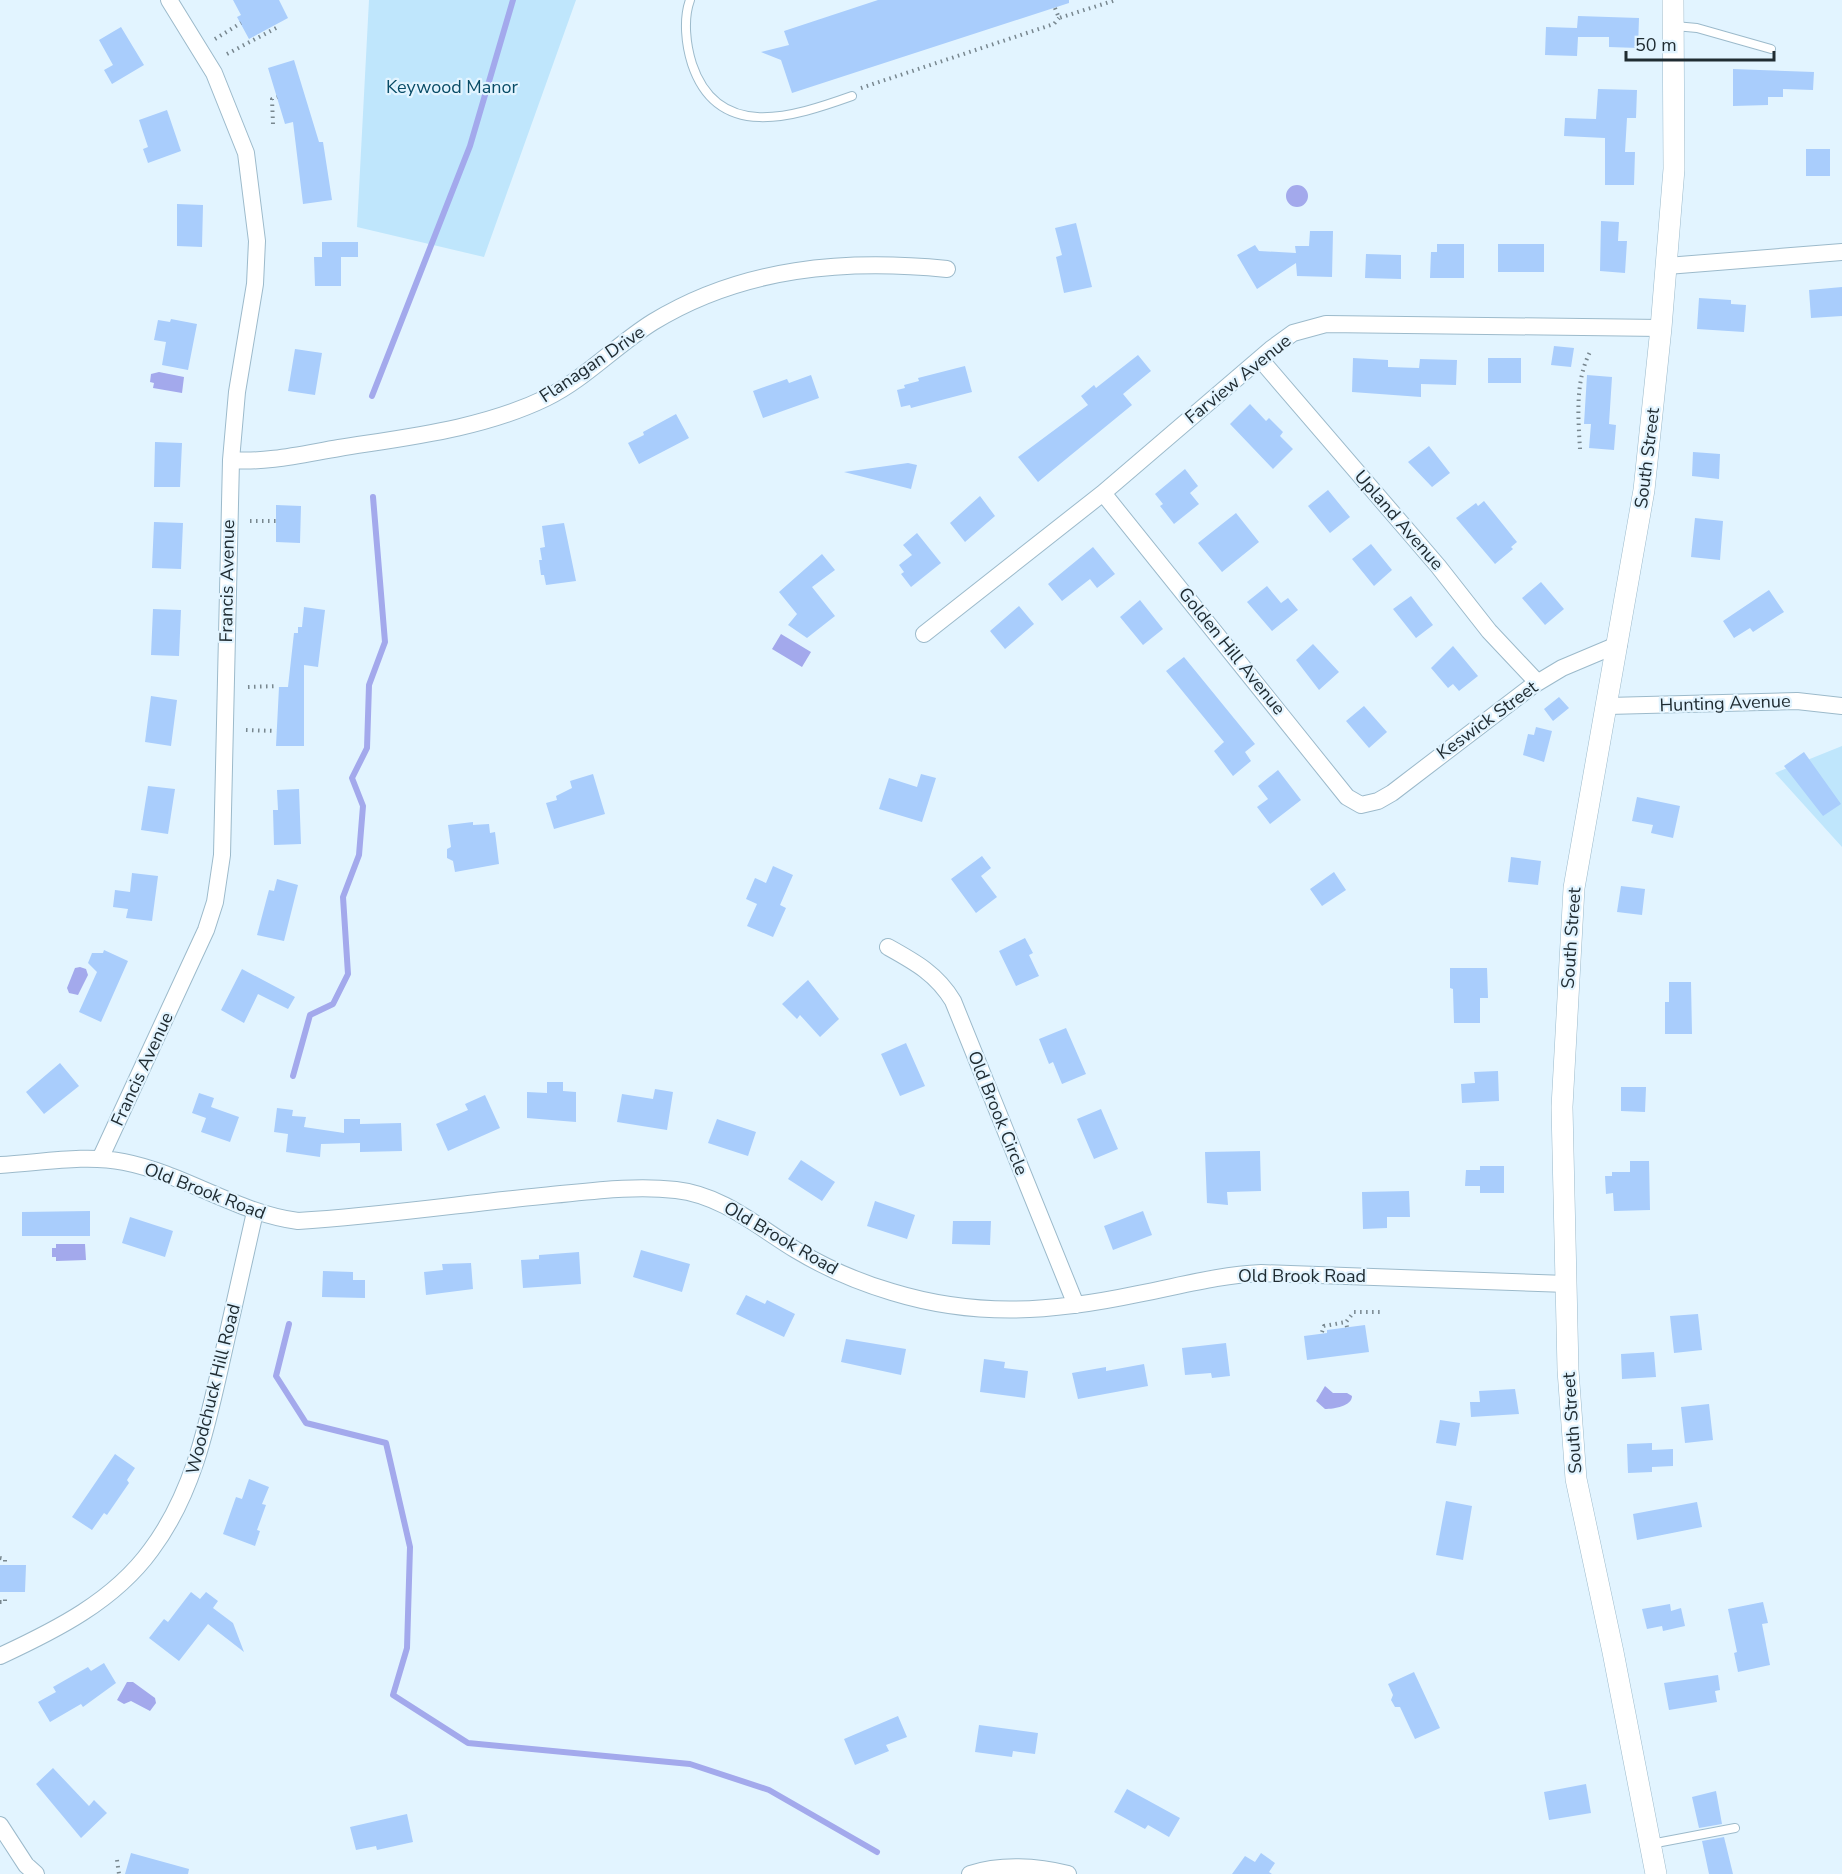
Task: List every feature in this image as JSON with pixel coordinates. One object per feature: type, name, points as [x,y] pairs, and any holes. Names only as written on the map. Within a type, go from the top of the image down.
[{"type":"street","name":"Francis Avenue","points":[[100,1159],[190,968],[215,902],[222,855],[231,460],[237,392],[255,284],[257,241],[255,210],[246,153],[214,73],[169,0]]},
{"type":"street","name":"South Street","points":[[1656,1874],[1576,1479],[1568,1370],[1562,1107],[1570,925],[1574,888],[1619,644],[1644,490],[1661,328],[1674,169],[1673,0]]},
{"type":"street","points":[[1667,266],[1842,252]]},
{"type":"street","name":"Flanagan Drive","points":[[231,460],[275,459],[379,442],[475,424],[524,408],[573,382],[654,321],[694,302],[775,274],[867,263],[948,269]]},
{"type":"street","name":"Farview Avenue","points":[[924,634],[1103,493],[1289,336],[1322,325],[1661,328]]},
{"type":"street","name":"Upland Avenue","points":[[1260,359],[1438,566],[1489,631],[1537,682]]},
{"type":"street","name":"Golden Hill Avenue","points":[[1103,493],[1347,797],[1363,805]]},
{"type":"street","name":"Keswick Street","points":[[1363,805],[1378,801],[1392,793],[1537,682],[1562,668],[1619,644]]},
{"type":"street","name":"Hunting Avenue","points":[[1608,706],[1775,701],[1842,706]]},
{"type":"street","name":"Old Brook Circle","points":[[888,946],[929,970],[953,1001],[1076,1305]]},
{"type":"street","name":"Old Brook Road","points":[[0,1165],[100,1159],[124,1162],[161,1173],[255,1212],[277,1218],[309,1220],[600,1190],[652,1188],[680,1191],[726,1206],[813,1259],[851,1277],[894,1293],[986,1311],[1040,1310],[1076,1305],[1218,1276],[1261,1273],[1567,1284]]},
{"type":"street","name":"Woodchuck Hill Road","points":[[0,1656],[68,1623],[111,1592],[151,1551],[175,1514],[193,1473],[209,1414],[255,1212]]},
{"type":"street","points":[[0,1826],[26,1865],[36,1874]]},
{"type":"street","points":[[970,1874],[1006,1867],[1040,1868],[1068,1874]]},
{"type":"lane","points":[[690,0],[687,15],[689,52],[698,81],[715,102],[732,112],[769,118],[802,114],[852,96]]},
{"type":"lane","points":[[1674,26],[1697,28],[1771,49]]},
{"type":"lane","points":[[1650,1844],[1735,1828]]},
{"type":"path","points":[[852,96],[858,89],[1054,24],[1059,18],[1116,0]]},
{"type":"path","points":[[1055,8],[1059,18]]},
{"type":"path","points":[[215,39],[241,23]]},
{"type":"path","points":[[226,54],[280,26]]},
{"type":"path","points":[[273,124],[271,103],[272,99],[277,97]]},
{"type":"path","points":[[1580,449],[1579,385],[1584,363],[1591,350]]},
{"type":"path","points":[[250,521],[276,521]]},
{"type":"path","points":[[248,687],[278,686]]},
{"type":"path","points":[[246,730],[276,731]]},
{"type":"path","points":[[1323,1332],[1322,1325],[1347,1324],[1360,1311],[1384,1312]]},
{"type":"path","points":[[0,1558],[5,1559],[5,1565]]},
{"type":"path","points":[[0,1602],[5,1602],[5,1597]]},
{"type":"path","points":[[117,1860],[119,1874]]},
{"type":"green space","name":"Keywood Manor","points":[[369,0],[576,0],[484,257],[357,227]]},
{"type":"green space","points":[[1842,746],[1842,847],[1775,773]]},
{"type":"water","points":[[1297,185],[1305,188],[1308,196],[1305,204],[1297,207],[1289,204],[1286,196],[1289,188]]},
{"type":"water","points":[[159,372],[184,377],[182,393],[153,388],[154,383],[150,382],[151,374]]},
{"type":"water","points":[[781,634],[811,652],[802,667],[772,649]]},
{"type":"water","points":[[75,968],[86,969],[88,975],[78,995],[69,993],[67,988]]},
{"type":"water","points":[[56,1244],[85,1244],[86,1260],[56,1261],[56,1257],[52,1257],[52,1248],[56,1248]]},
{"type":"water","points":[[1325,1386],[1333,1393],[1347,1393],[1352,1396],[1351,1399],[1342,1406],[1325,1409],[1316,1401]]},
{"type":"water","points":[[127,1682],[133,1682],[155,1698],[156,1703],[150,1711],[131,1701],[124,1704],[117,1700]]},
{"type":"building","points":[[233,0],[279,0],[288,18],[249,39],[237,17],[241,15]]},
{"type":"building","points":[[878,0],[1069,0],[1069,3],[792,93],[781,60],[761,52],[789,45],[784,31]]},
{"type":"building","points":[[1578,16],[1639,18],[1638,48],[1609,47],[1609,37],[1578,37],[1577,56],[1545,55],[1546,27],[1577,28]]},
{"type":"building","points":[[121,27],[144,65],[112,84],[104,70],[113,65],[99,40]]},
{"type":"building","points":[[294,60],[319,142],[323,142],[332,200],[303,204],[293,122],[285,124],[268,68]]},
{"type":"building","points":[[1733,69],[1814,72],[1813,90],[1783,89],[1783,97],[1768,97],[1768,105],[1733,106]]},
{"type":"building","points":[[1598,89],[1637,90],[1636,118],[1627,118],[1625,152],[1635,152],[1634,185],[1605,185],[1605,138],[1564,136],[1565,118],[1596,119]]},
{"type":"building","points":[[167,110],[181,151],[148,163],[143,149],[148,147],[139,120]]},
{"type":"building","points":[[1806,149],[1830,149],[1830,176],[1806,176]]},
{"type":"building","points":[[177,204],[203,205],[202,247],[177,246]]},
{"type":"building","points":[[1601,221],[1619,222],[1618,241],[1627,241],[1625,273],[1600,271]]},
{"type":"building","points":[[1076,223],[1092,287],[1064,293],[1056,257],[1062,255],[1055,228]]},
{"type":"building","points":[[1310,231],[1333,231],[1332,277],[1297,276],[1296,263],[1257,289],[1237,255],[1255,245],[1259,251],[1296,253],[1295,246],[1309,246]]},
{"type":"building","points":[[322,242],[358,242],[358,257],[341,257],[341,286],[315,286],[314,257],[322,257]]},
{"type":"building","points":[[1437,244],[1464,244],[1464,278],[1430,278],[1431,252],[1437,252]]},
{"type":"building","points":[[1498,244],[1544,244],[1544,272],[1498,272]]},
{"type":"building","points":[[1366,254],[1401,255],[1401,279],[1365,278]]},
{"type":"building","points":[[1842,287],[1842,316],[1811,318],[1809,290]]},
{"type":"building","points":[[1699,298],[1731,300],[1731,304],[1746,305],[1744,332],[1697,329]]},
{"type":"building","points":[[171,319],[197,324],[188,370],[162,365],[166,342],[154,340],[158,320],[170,322]]},
{"type":"building","points":[[1554,346],[1574,348],[1571,367],[1551,365]]},
{"type":"building","points":[[295,349],[322,353],[315,395],[288,391]]},
{"type":"building","points":[[1138,355],[1151,371],[1123,394],[1132,405],[1038,482],[1018,457],[1088,405],[1081,396],[1094,385],[1096,388]]},
{"type":"building","points":[[1353,358],[1388,360],[1388,367],[1419,368],[1420,359],[1457,360],[1456,385],[1421,384],[1421,397],[1352,392]]},
{"type":"building","points":[[1488,358],[1521,358],[1521,383],[1488,383]]},
{"type":"building","points":[[965,366],[972,392],[911,408],[910,405],[901,407],[897,390],[905,388],[904,385],[919,381],[918,378]]},
{"type":"building","points":[[811,375],[819,398],[763,418],[753,391],[787,379],[789,383]]},
{"type":"building","points":[[1587,375],[1612,377],[1609,424],[1616,425],[1614,450],[1589,448],[1591,424],[1584,424]]},
{"type":"building","points":[[1250,404],[1266,421],[1269,418],[1283,432],[1280,436],[1293,449],[1273,469],[1230,424]]},
{"type":"building","points":[[676,414],[689,438],[639,464],[628,443]]},
{"type":"building","points":[[155,442],[182,443],[180,487],[154,487]]},
{"type":"building","points":[[1429,446],[1450,473],[1432,487],[1408,462]]},
{"type":"building","points":[[1693,452],[1720,454],[1719,479],[1692,476]]},
{"type":"building","points":[[908,463],[917,465],[911,489],[844,472]]},
{"type":"building","points":[[1185,469],[1198,486],[1190,493],[1199,504],[1174,524],[1160,506],[1163,504],[1155,494]]},
{"type":"building","points":[[1328,490],[1350,517],[1330,533],[1308,506]]},
{"type":"building","points":[[980,496],[995,516],[965,542],[950,523]]},
{"type":"building","points":[[1484,501],[1517,542],[1511,547],[1513,549],[1495,564],[1456,518],[1476,503],[1478,506]]},
{"type":"building","points":[[276,505],[301,506],[300,543],[276,542]]},
{"type":"building","points":[[1236,513],[1259,542],[1222,572],[1198,543]]},
{"type":"building","points":[[1695,518],[1723,521],[1720,560],[1691,557]]},
{"type":"building","points":[[154,522],[183,523],[181,569],[152,568]]},
{"type":"building","points":[[564,523],[576,581],[546,585],[544,575],[541,575],[539,560],[542,560],[540,548],[545,547],[542,526]]},
{"type":"building","points":[[917,533],[941,563],[911,587],[901,574],[904,572],[899,565],[912,555],[903,545]]},
{"type":"building","points":[[1371,544],[1392,570],[1374,586],[1352,559]]},
{"type":"building","points":[[1093,547],[1115,574],[1097,588],[1090,579],[1062,601],[1048,584]]},
{"type":"building","points":[[822,554],[835,570],[812,587],[835,616],[807,638],[788,625],[797,614],[779,592]]},
{"type":"building","points":[[1541,582],[1564,609],[1545,625],[1522,598]]},
{"type":"building","points":[[1267,586],[1281,603],[1288,598],[1298,610],[1272,631],[1247,602]]},
{"type":"building","points":[[1769,590],[1784,612],[1753,632],[1750,628],[1734,638],[1723,621]]},
{"type":"building","points":[[1411,596],[1433,625],[1416,638],[1393,609]]},
{"type":"building","points":[[1140,600],[1163,629],[1143,645],[1120,617]]},
{"type":"building","points":[[1019,606],[1034,624],[1005,649],[990,631]]},
{"type":"building","points":[[304,607],[325,610],[318,667],[304,665],[304,746],[276,746],[279,687],[288,687],[294,633],[298,633],[298,627],[302,627]]},
{"type":"building","points":[[153,609],[181,610],[179,656],[151,655]]},
{"type":"building","points":[[1313,644],[1339,672],[1319,690],[1296,660]]},
{"type":"building","points":[[1453,646],[1478,676],[1459,691],[1453,684],[1448,688],[1431,668]]},
{"type":"building","points":[[1184,657],[1255,744],[1245,752],[1251,761],[1233,776],[1214,751],[1224,742],[1166,671]]},
{"type":"building","points":[[151,696],[177,700],[171,746],[145,742]]},
{"type":"building","points":[[1559,697],[1569,708],[1553,721],[1544,709]]},
{"type":"building","points":[[1364,706],[1387,732],[1369,748],[1346,721]]},
{"type":"building","points":[[1536,727],[1552,731],[1544,762],[1523,755],[1528,734],[1534,735]]},
{"type":"building","points":[[1804,752],[1841,804],[1823,816],[1784,766]]},
{"type":"building","points":[[1278,770],[1301,800],[1270,824],[1257,807],[1268,799],[1258,786]]},
{"type":"building","points":[[593,774],[605,814],[554,829],[546,803],[557,800],[556,796],[572,788],[570,781]]},
{"type":"building","points":[[921,774],[936,778],[922,822],[879,809],[889,778],[917,787]]},
{"type":"building","points":[[148,786],[175,789],[168,834],[141,830]]},
{"type":"building","points":[[299,789],[301,844],[274,845],[273,810],[278,810],[277,790]]},
{"type":"building","points":[[1637,797],[1680,806],[1673,838],[1651,833],[1653,825],[1632,821]]},
{"type":"building","points":[[473,822],[473,825],[489,824],[490,833],[495,832],[499,864],[455,872],[453,861],[447,858],[447,849],[451,847],[448,825]]},
{"type":"building","points":[[982,856],[991,868],[981,876],[997,897],[976,913],[951,879]]},
{"type":"building","points":[[1511,857],[1541,861],[1538,885],[1508,882]]},
{"type":"building","points":[[773,866],[793,875],[780,905],[786,908],[773,937],[747,926],[757,904],[746,899],[755,878],[766,883]]},
{"type":"building","points":[[1334,872],[1346,890],[1322,906],[1310,889]]},
{"type":"building","points":[[132,873],[158,876],[152,921],[126,918],[128,909],[113,907],[115,890],[130,892]]},
{"type":"building","points":[[277,879],[298,885],[284,941],[257,935],[269,890],[274,891]]},
{"type":"building","points":[[1621,886],[1645,889],[1642,915],[1617,912]]},
{"type":"building","points":[[1025,938],[1033,953],[1029,955],[1039,976],[1016,986],[999,951]]},
{"type":"building","points":[[104,950],[128,961],[101,1022],[79,1012],[97,972],[88,963],[92,953],[103,953]]},
{"type":"building","points":[[1450,968],[1487,968],[1488,998],[1480,998],[1480,1023],[1454,1023]]},
{"type":"building","points":[[242,969],[295,997],[288,1009],[258,994],[244,1023],[221,1010]]},
{"type":"building","points":[[808,980],[839,1019],[820,1037],[800,1015],[797,1019],[782,1004]]},
{"type":"building","points":[[1669,982],[1691,982],[1692,1034],[1665,1034],[1665,1002],[1669,1002]]},
{"type":"building","points":[[1066,1028],[1086,1074],[1062,1084],[1053,1062],[1049,1064],[1039,1039]]},
{"type":"building","points":[[906,1043],[925,1086],[900,1096],[881,1054]]},
{"type":"building","points":[[60,1063],[79,1086],[44,1114],[26,1092]]},
{"type":"building","points":[[1498,1071],[1499,1101],[1462,1103],[1461,1084],[1475,1083],[1474,1072]]},
{"type":"building","points":[[547,1082],[563,1082],[563,1091],[576,1092],[576,1122],[527,1118],[527,1092],[547,1093]]},
{"type":"building","points":[[1621,1087],[1646,1087],[1645,1112],[1621,1111]]},
{"type":"building","points":[[655,1089],[673,1092],[667,1130],[617,1122],[622,1094],[653,1099]]},
{"type":"building","points":[[199,1093],[214,1098],[211,1107],[239,1117],[230,1142],[201,1132],[206,1118],[192,1113]]},
{"type":"building","points":[[485,1095],[500,1128],[448,1151],[436,1124],[468,1110],[465,1104]]},
{"type":"building","points":[[277,1108],[293,1110],[292,1116],[306,1117],[304,1127],[344,1133],[344,1119],[360,1119],[360,1124],[401,1123],[402,1151],[360,1152],[360,1143],[321,1144],[320,1157],[286,1152],[288,1134],[274,1132]]},
{"type":"building","points":[[1101,1109],[1118,1149],[1094,1159],[1077,1119]]},
{"type":"building","points":[[717,1119],[756,1132],[748,1156],[708,1143]]},
{"type":"building","points":[[1260,1151],[1261,1191],[1227,1192],[1228,1205],[1207,1203],[1205,1152]]},
{"type":"building","points":[[801,1160],[835,1182],[822,1201],[788,1179]]},
{"type":"building","points":[[1630,1161],[1649,1161],[1650,1210],[1614,1211],[1613,1193],[1606,1194],[1605,1176],[1612,1176],[1612,1172],[1630,1172]]},
{"type":"building","points":[[1480,1166],[1504,1166],[1504,1193],[1480,1193],[1480,1186],[1465,1186],[1466,1170],[1480,1170]]},
{"type":"building","points":[[1409,1191],[1410,1217],[1387,1217],[1387,1228],[1363,1229],[1362,1192]]},
{"type":"building","points":[[875,1201],[915,1215],[907,1239],[867,1226]]},
{"type":"building","points":[[90,1211],[90,1236],[22,1236],[22,1212]]},
{"type":"building","points":[[1143,1211],[1152,1235],[1113,1250],[1104,1226]]},
{"type":"building","points":[[130,1217],[173,1231],[165,1257],[122,1243]]},
{"type":"building","points":[[953,1221],[991,1221],[990,1245],[952,1244]]},
{"type":"building","points":[[641,1250],[690,1264],[682,1292],[633,1277]]},
{"type":"building","points":[[579,1252],[581,1284],[523,1288],[521,1260],[539,1259],[539,1255]]},
{"type":"building","points":[[471,1263],[473,1289],[426,1295],[424,1272],[443,1270],[442,1264]]},
{"type":"building","points":[[323,1271],[353,1272],[353,1280],[365,1280],[365,1298],[322,1297]]},
{"type":"building","points":[[746,1295],[765,1304],[767,1300],[795,1314],[784,1337],[736,1314]]},
{"type":"building","points":[[1698,1314],[1702,1350],[1674,1353],[1670,1316]]},
{"type":"building","points":[[1365,1325],[1369,1352],[1307,1360],[1304,1336],[1327,1333],[1327,1330]]},
{"type":"building","points":[[846,1339],[906,1349],[901,1375],[841,1362]]},
{"type":"building","points":[[1226,1343],[1230,1376],[1212,1378],[1211,1373],[1185,1375],[1182,1348]]},
{"type":"building","points":[[1654,1352],[1656,1377],[1622,1379],[1621,1354]]},
{"type":"building","points":[[984,1359],[1005,1362],[1004,1368],[1028,1371],[1025,1398],[980,1392]]},
{"type":"building","points":[[1144,1364],[1148,1386],[1078,1399],[1072,1373],[1106,1367],[1106,1371]]},
{"type":"building","points":[[1515,1389],[1519,1414],[1471,1417],[1470,1402],[1480,1402],[1479,1391]]},
{"type":"building","points":[[1709,1404],[1713,1440],[1685,1443],[1681,1407]]},
{"type":"building","points":[[1440,1420],[1460,1423],[1456,1446],[1436,1443]]},
{"type":"building","points":[[1652,1443],[1652,1450],[1673,1449],[1673,1466],[1652,1467],[1652,1472],[1628,1473],[1627,1444]]},
{"type":"building","points":[[115,1454],[135,1468],[127,1480],[129,1483],[107,1515],[104,1513],[92,1530],[72,1517]]},
{"type":"building","points":[[249,1479],[269,1487],[262,1504],[266,1505],[257,1530],[260,1531],[255,1546],[223,1534],[236,1497],[242,1499]]},
{"type":"building","points":[[1446,1501],[1472,1506],[1463,1560],[1436,1555]]},
{"type":"building","points":[[1697,1502],[1702,1527],[1637,1540],[1633,1514]]},
{"type":"building","points":[[0,1565],[26,1565],[25,1592],[0,1592]]},
{"type":"building","points":[[191,1592],[200,1599],[206,1592],[218,1601],[213,1608],[233,1623],[244,1652],[208,1624],[179,1661],[149,1638],[164,1619],[168,1622]]},
{"type":"building","points":[[1763,1602],[1768,1623],[1762,1624],[1770,1665],[1738,1672],[1734,1653],[1737,1652],[1728,1609]]},
{"type":"building","points":[[1670,1604],[1671,1611],[1681,1608],[1685,1626],[1663,1631],[1662,1626],[1647,1629],[1642,1609]]},
{"type":"building","points":[[104,1663],[116,1683],[83,1707],[81,1704],[50,1722],[38,1702],[56,1692],[53,1687],[88,1667],[91,1671]]},
{"type":"building","points":[[1414,1672],[1440,1728],[1415,1739],[1400,1707],[1395,1707],[1391,1700],[1393,1695],[1388,1684]]},
{"type":"building","points":[[1718,1675],[1720,1690],[1715,1691],[1717,1702],[1669,1710],[1664,1683]]},
{"type":"building","points":[[898,1716],[907,1737],[886,1745],[889,1751],[855,1765],[844,1739]]},
{"type":"building","points":[[979,1725],[1038,1733],[1035,1754],[1013,1751],[1012,1757],[975,1752]]},
{"type":"building","points":[[53,1768],[89,1806],[94,1800],[107,1813],[81,1838],[36,1784]]},
{"type":"building","points":[[1586,1784],[1591,1813],[1549,1820],[1544,1792]]},
{"type":"building","points":[[1127,1789],[1180,1818],[1169,1837],[1148,1825],[1145,1829],[1114,1812]]},
{"type":"building","points":[[1716,1791],[1722,1824],[1699,1828],[1692,1797]]},
{"type":"building","points":[[407,1814],[413,1842],[377,1850],[376,1846],[356,1850],[350,1827]]},
{"type":"building","points":[[1724,1837],[1733,1874],[1709,1874],[1702,1841]]},
{"type":"building","points":[[131,1853],[189,1869],[188,1874],[125,1874]]},
{"type":"building","points":[[1261,1853],[1275,1863],[1269,1872],[1272,1874],[1232,1874],[1245,1856],[1255,1862]]},
{"type":"waterway","points":[[372,396],[470,146],[513,0]]},
{"type":"waterway","points":[[293,1076],[310,1015],[333,1004],[348,974],[343,897],[359,855],[363,806],[352,778],[367,748],[369,685],[385,642],[373,497]]},
{"type":"waterway","points":[[289,1324],[276,1376],[306,1423],[386,1443],[410,1547],[407,1648],[393,1695],[468,1743],[690,1764],[769,1790],[877,1852]]}]
